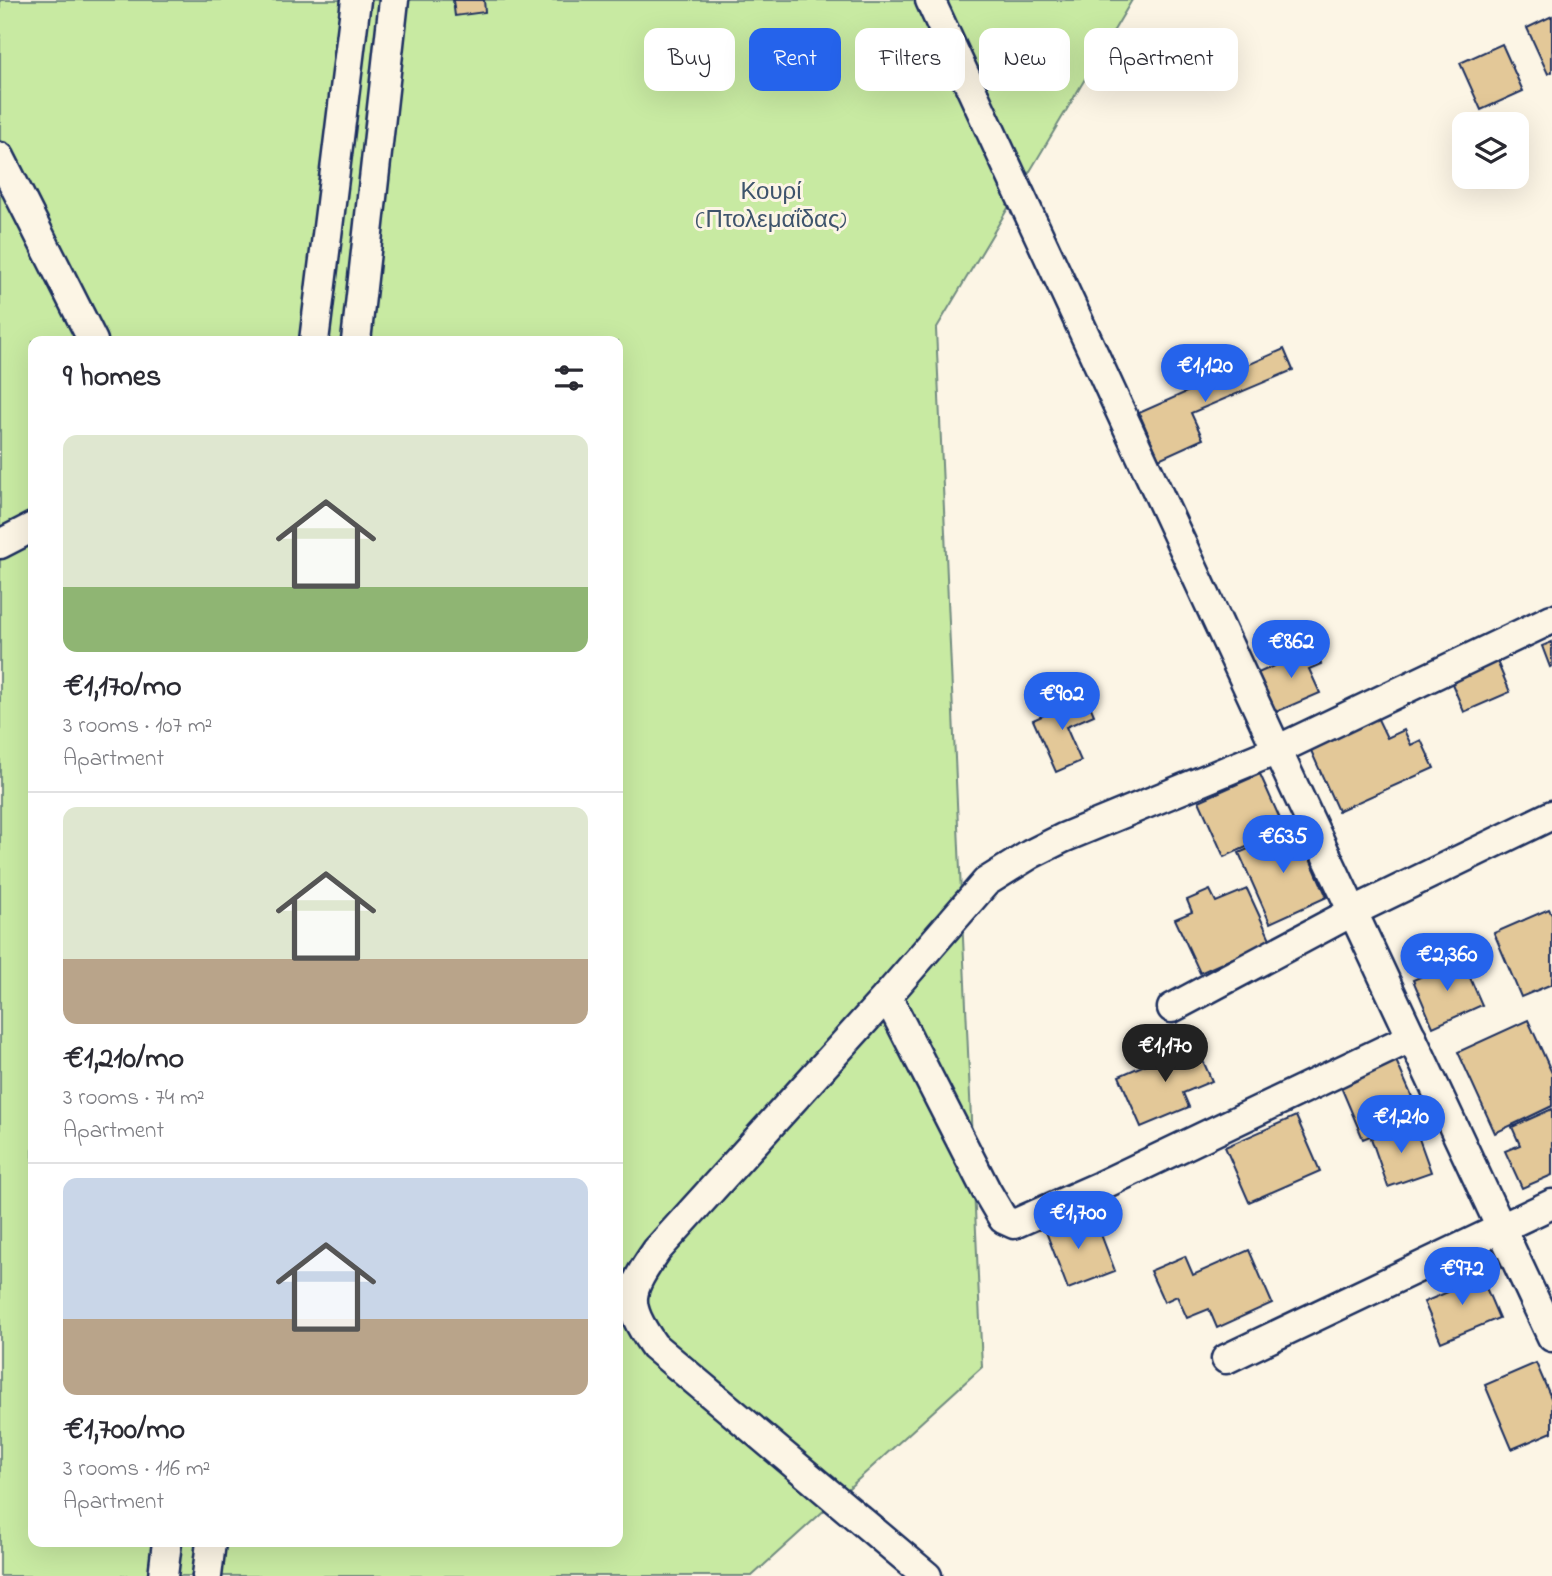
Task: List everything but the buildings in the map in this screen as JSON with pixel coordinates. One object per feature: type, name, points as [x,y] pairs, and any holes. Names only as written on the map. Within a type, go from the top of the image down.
[{"type":"street","points":[[315,336],[356,0]]},
{"type":"street","points":[[357,336],[394,0]]},
{"type":"street","points":[[930,0],[1552,1337]]},
{"type":"street","points":[[0,157],[90,336]]},
{"type":"street","points":[[0,544],[28,530]]},
{"type":"street","points":[[927,1576],[654,1346],[638,1324],[632,1304],[636,1280],[657,1250],[887,996],[986,882],[1007,867],[1063,838],[1277,750],[1552,619]]},
{"type":"street","points":[[1172,1008],[1354,911],[1552,815]]},
{"type":"street","points":[[887,996],[986,1190],[1003,1219],[1014,1224],[1412,1037]]},
{"type":"street","points":[[1226,1359],[1552,1204]]},
{"type":"street","points":[[163,1576],[166,1547]]},
{"type":"street","points":[[207,1576],[210,1547]]},
{"type":"green space","name":"Κουρί (Πτολεμαΐδας)","points":[[0,0],[1132,0],[1115,28],[1084,28],[1084,81],[936,329],[982,1367],[752,1576],[0,1576]]}]
